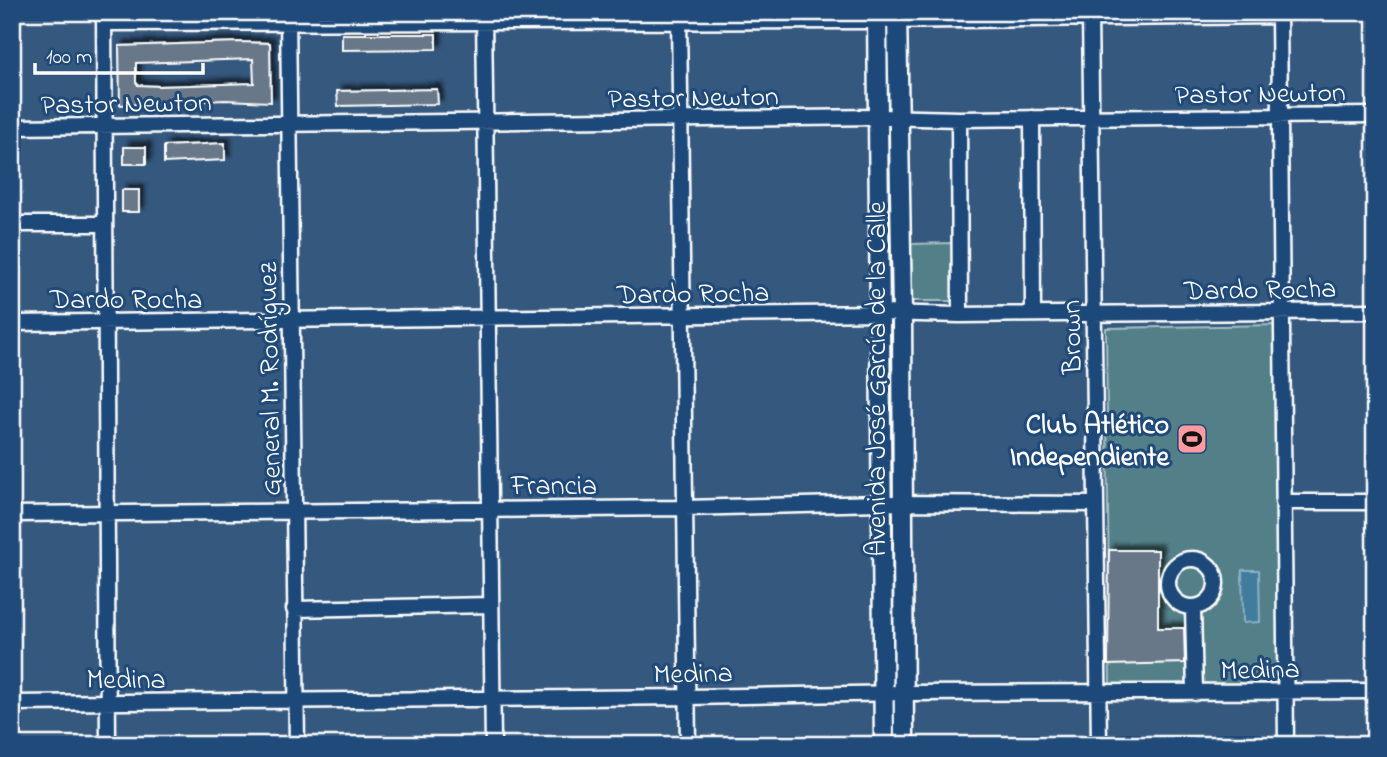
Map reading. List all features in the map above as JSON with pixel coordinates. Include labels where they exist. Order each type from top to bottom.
[{"type":"main road","name":"Avenida José García de la Calle","points":[[877,17],[884,745]]},
{"type":"main road","name":"Avenida José García de la Calle","points":[[897,17],[902,313],[904,745]]},
{"type":"street","points":[[108,745],[104,17],[1279,14],[1286,745]]},
{"type":"street","name":"Brown","points":[[1090,15],[1099,745]]},
{"type":"street","name":"General M. Rodríguez","points":[[288,17],[297,745]]},
{"type":"street","points":[[484,17],[493,745]]},
{"type":"street","points":[[679,17],[688,745]]},
{"type":"street","name":"Pastor Newton","points":[[12,127],[879,117],[959,119],[1375,115]]},
{"type":"street","points":[[1032,118],[1033,314]]},
{"type":"street","points":[[959,119],[960,315]]},
{"type":"street","points":[[12,224],[105,224]]},
{"type":"street","name":"Dardo Rocha","points":[[12,323],[880,313],[960,315],[1375,311]]},
{"type":"street","points":[[1283,502],[1375,502]]},
{"type":"street","name":"Francia","points":[[12,514],[685,508],[880,503],[1096,504]]},
{"type":"street","points":[[294,608],[491,605]]},
{"type":"street","points":[[1193,608],[1195,693]]},
{"type":"street","name":"Medina","points":[[12,703],[904,693],[1375,691]]},
{"type":"green space","points":[[884,127],[894,127],[895,298],[884,298]]},
{"type":"green space","points":[[954,243],[954,301],[910,301],[910,244]]},
{"type":"green space","points":[[885,320],[896,320],[896,491],[886,491]]},
{"type":"green space","name":"Club Atlético Independiente","points":[[1276,325],[1279,683],[1110,686],[1106,328]]},
{"type":"green space","points":[[885,512],[895,512],[898,683],[888,683]]},
{"type":"water","points":[[1242,570],[1259,570],[1260,622],[1243,623]]},
{"type":"building","points":[[342,34],[436,34],[436,49],[342,50]]},
{"type":"building","points":[[270,43],[271,102],[225,100],[120,105],[119,46]],"holes":[[[253,59],[254,83],[138,85],[136,63]]]},
{"type":"building","points":[[437,89],[438,104],[338,106],[337,91]]},
{"type":"building","points":[[225,143],[225,160],[164,163],[164,146]]},
{"type":"building","points":[[124,147],[146,147],[146,164],[124,164]]},
{"type":"building","points":[[122,190],[139,190],[139,212],[122,212]]},
{"type":"building","points":[[1109,550],[1158,550],[1158,628],[1184,628],[1185,663],[1108,665]]},
{"type":"place","name":"Club Atlético Independiente","points":[[1192,439]]}]
